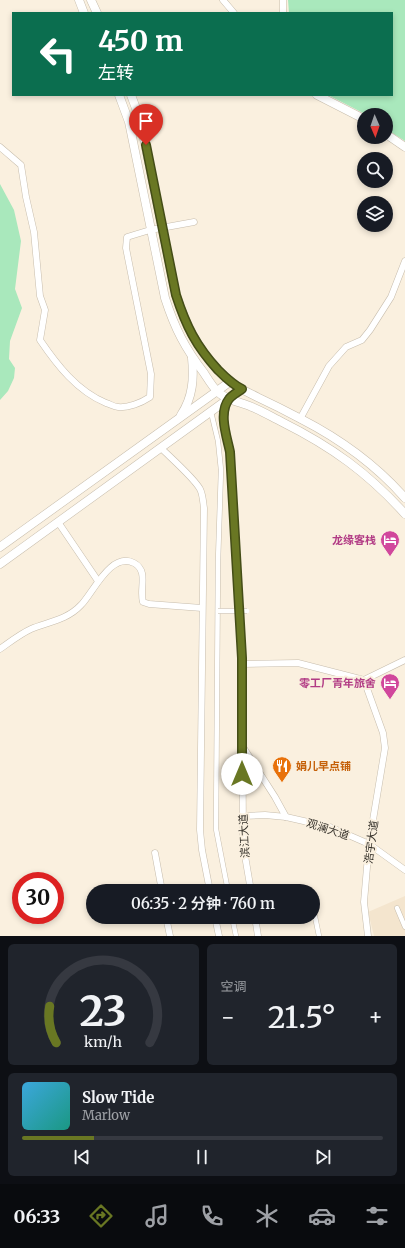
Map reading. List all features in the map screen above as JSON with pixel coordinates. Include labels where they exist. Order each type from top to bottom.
[{"type":"street","points":[[79,0],[84,12]]},
{"type":"street","points":[[91,0],[97,12]]},
{"type":"street","points":[[223,0],[233,12]]},
{"type":"street","points":[[283,0],[283,12]]},
{"type":"street","points":[[119,96],[130,128],[165,298],[173,322],[183,343],[192,357],[217,391],[229,398],[254,407],[285,423],[342,456],[385,492],[405,514]]},
{"type":"street","points":[[131,96],[141,125],[176,295],[184,318],[193,337],[205,355],[231,381],[242,389],[300,418],[348,447],[393,484],[405,498]]},
{"type":"street","points":[[319,96],[357,116]]},
{"type":"street","points":[[393,139],[405,147]]},
{"type":"street","points":[[0,147],[21,165],[34,232],[40,296],[45,310],[40,340],[51,357],[76,384],[95,398],[118,407],[139,404],[150,398],[151,374],[126,248],[127,237],[162,227],[194,222]]},
{"type":"street","points":[[300,418],[329,366],[346,347],[362,340],[370,330],[391,297],[405,261]]},
{"type":"street","points":[[177,420],[185,409],[192,390],[192,357]]},
{"type":"street","points":[[0,547],[231,381]]},
{"type":"street","points":[[0,564],[242,389]]},
{"type":"street","name":"滨江大道","points":[[229,398],[225,408],[224,420],[230,452],[242,664],[243,844],[250,884]]},
{"type":"street","points":[[211,412],[218,441],[221,470],[216,829],[227,884]]},
{"type":"street","points":[[161,448],[200,489],[203,498],[200,830],[209,884]]},
{"type":"street","points":[[58,522],[98,581]]},
{"type":"street","points":[[0,649],[22,633],[66,616],[79,607],[104,573],[111,566],[120,562],[128,561],[135,563],[140,568],[143,577],[141,595],[143,602],[149,604],[202,608]]},
{"type":"street","points":[[218,611],[247,611]]},
{"type":"street","points":[[242,664],[298,663],[364,680],[405,660]]},
{"type":"street","name":"浩宇大道","points":[[364,680],[383,732],[385,748],[369,844],[364,902],[368,936]]},
{"type":"street","points":[[242,746],[286,817]]},
{"type":"street","name":"观澜大道","points":[[243,816],[265,815],[286,817],[330,827],[369,844],[405,870]]},
{"type":"street","points":[[155,853],[161,884]]},
{"type":"street","points":[[397,908],[405,926]]},
{"type":"street","points":[[167,924],[170,936]]},
{"type":"street","points":[[216,924],[219,936]]},
{"type":"street","points":[[233,924],[236,936]]},
{"type":"street","points":[[256,924],[258,936]]},
{"type":"street","points":[[317,924],[319,936]]},
{"type":"shaded area","points":[[405,896],[405,936],[374,936],[368,912]]},
{"type":"green space","points":[[288,0],[405,0],[405,141],[393,133],[393,108],[357,108],[357,110],[330,96],[393,96],[393,12],[289,12]]},
{"type":"green space","points":[[0,184],[14,210],[21,241],[15,289],[22,308],[10,341],[9,359],[15,368],[14,378],[8,391],[0,400]]},
{"type":"place","name":"龙缘客栈","points":[[390,557]]},
{"type":"place","name":"零工厂青年旅舍","points":[[390,700]]},
{"type":"place","name":"娟儿早点铺","points":[[282,783]]},
{"type":"route","points":[[146,145],[176,295],[184,318],[193,337],[205,355],[222,373],[242,389],[229,398],[225,408],[224,420],[230,452],[242,658],[242,774]]}]
